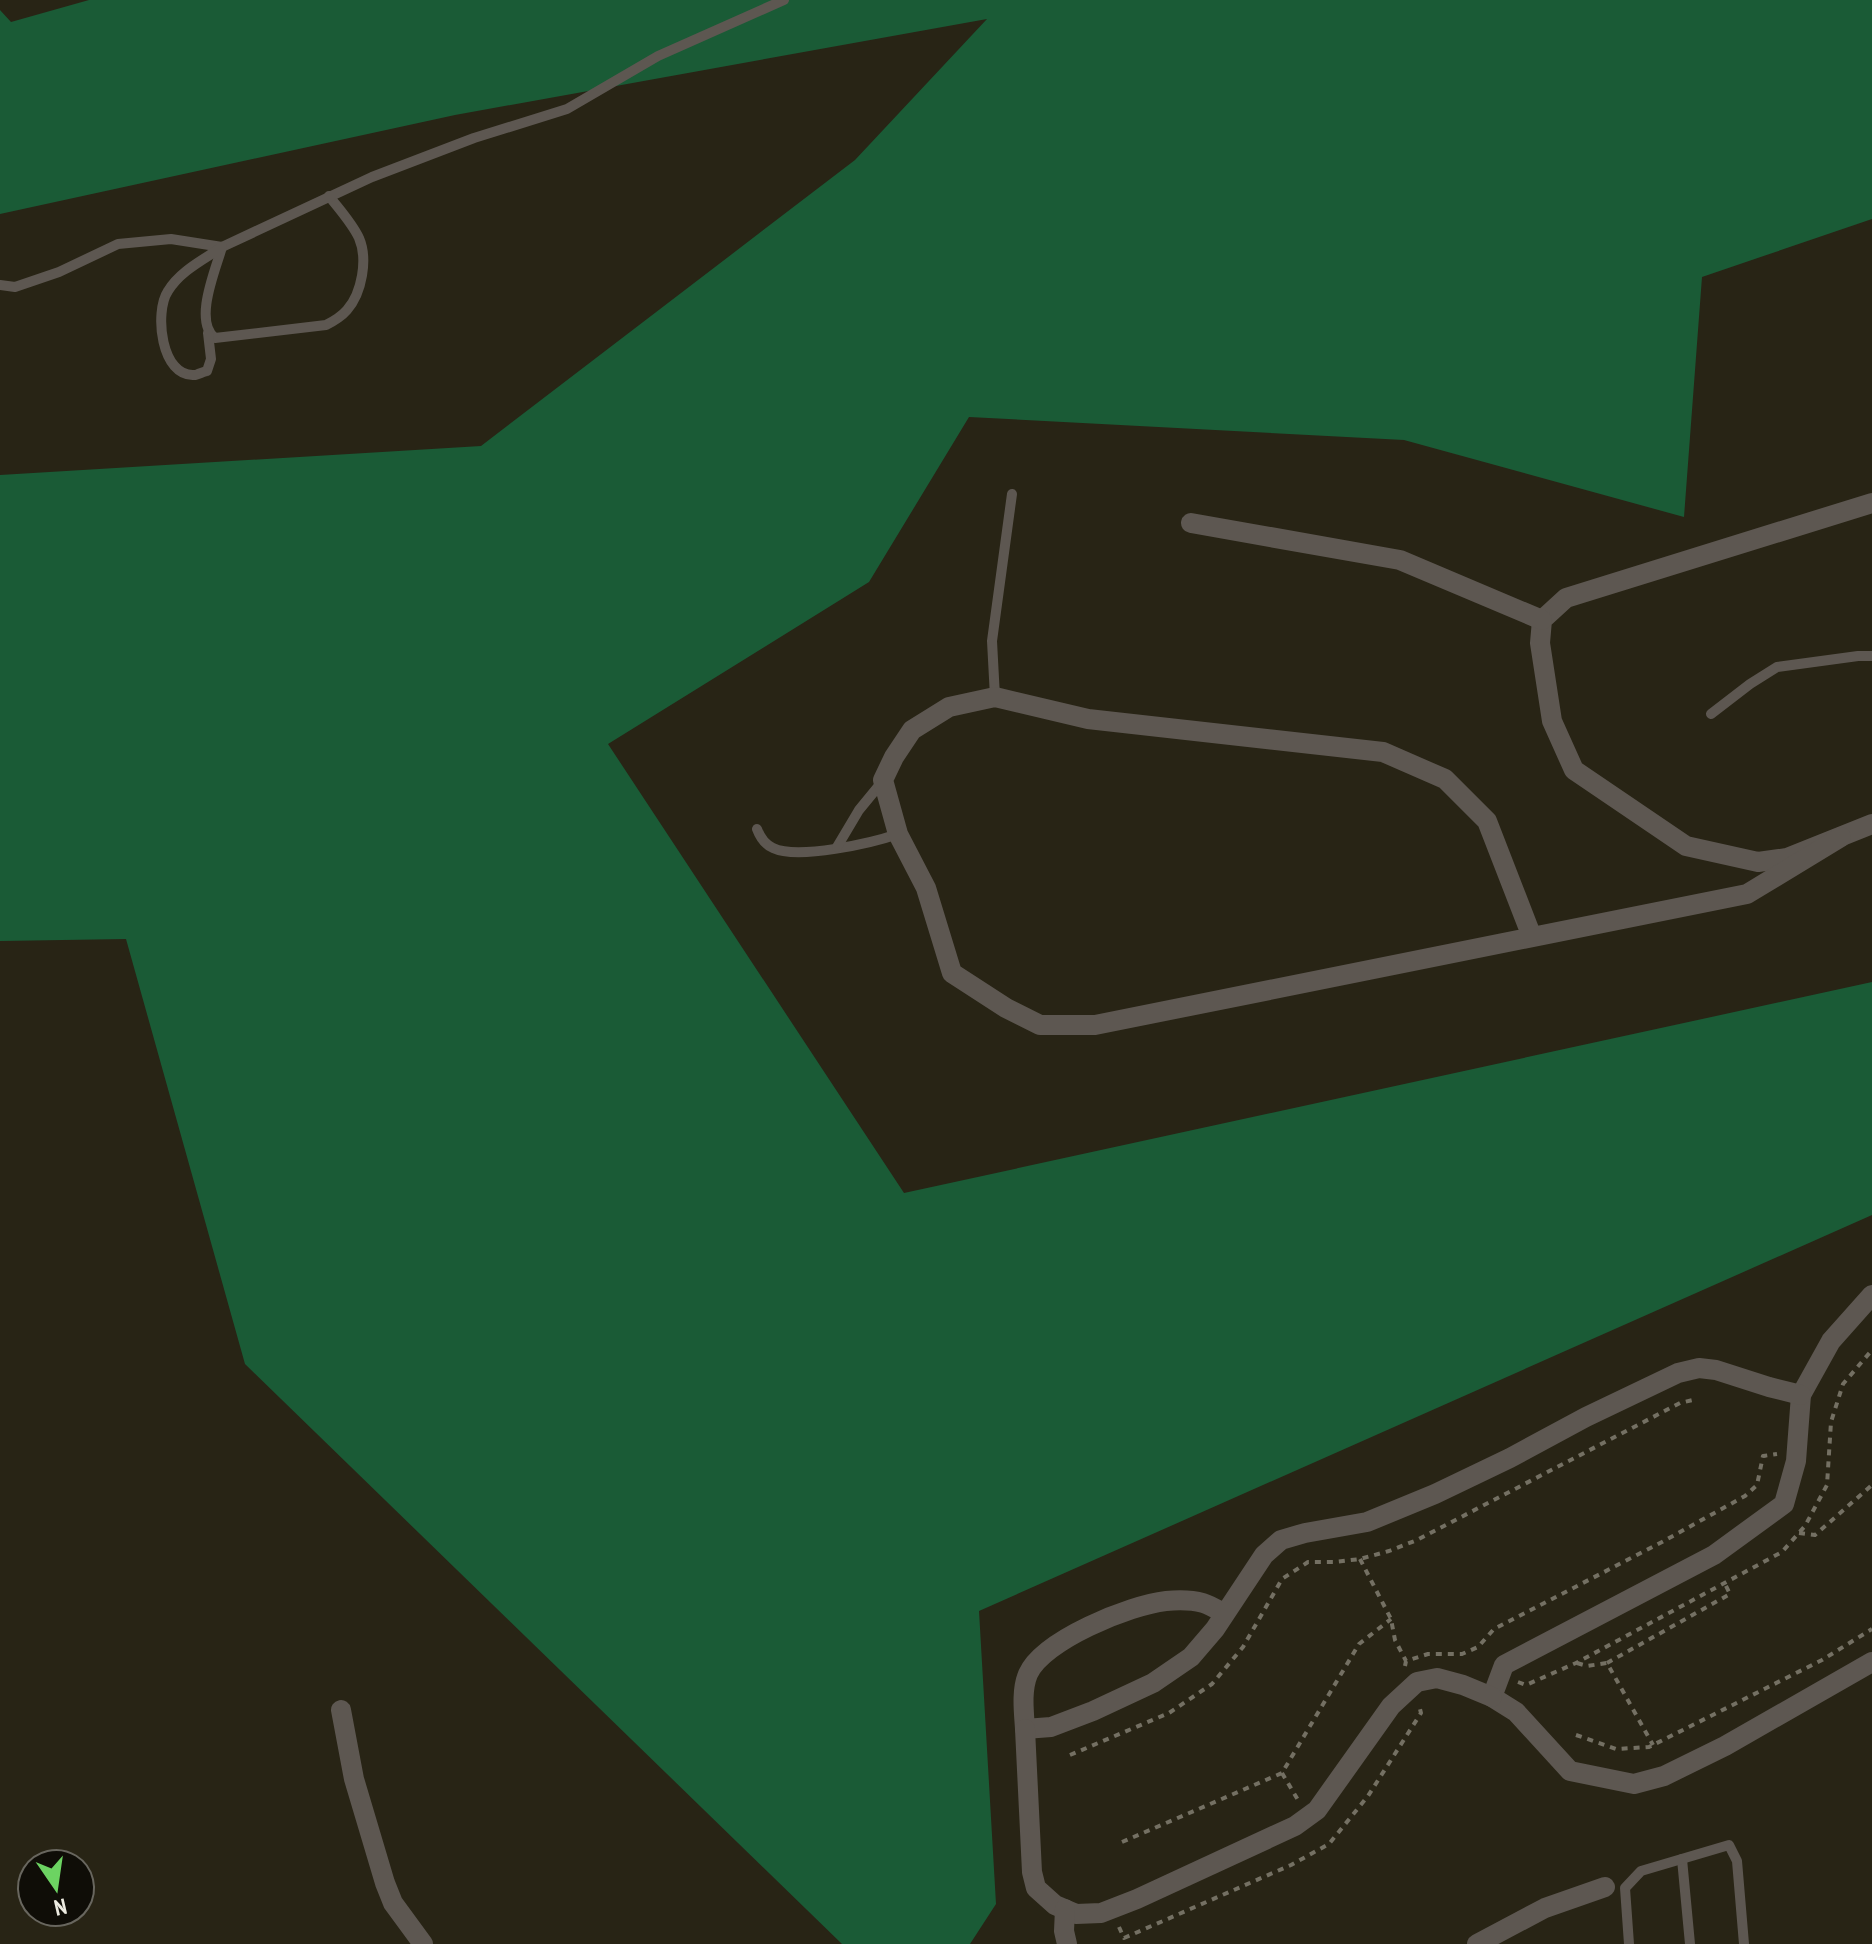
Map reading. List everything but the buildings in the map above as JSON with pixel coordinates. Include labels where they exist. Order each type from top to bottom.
[{"type":"street","points":[[1872,503],[1566,598],[1542,620],[1540,643],[1552,721],[1574,770],[1686,846],[1758,862],[1787,858],[1872,824]]},
{"type":"street","points":[[1191,523],[1400,560],[1542,620]]},
{"type":"street","points":[[1532,937],[1487,821],[1445,779],[1383,752],[1088,719],[995,697],[949,707],[912,730],[883,780],[898,834],[926,888],[952,973],[1006,1008],[1040,1025],[1095,1025],[1747,894],[1841,837]]},
{"type":"street","points":[[1492,1697],[1504,1665],[1714,1555],[1784,1504],[1796,1461],[1801,1395],[1831,1341],[1872,1295]]},
{"type":"street","points":[[1025,1729],[1051,1727],[1093,1711],[1153,1683],[1191,1657],[1225,1614],[1264,1555],[1281,1540],[1367,1522],[1435,1494],[1678,1373],[1699,1368],[1716,1370],[1801,1395]]},
{"type":"street","points":[[1225,1614],[1203,1603],[1169,1601],[1138,1606],[1083,1628],[1040,1657],[1028,1674],[1023,1697],[1032,1872],[1036,1888],[1055,1905],[1076,1914],[1101,1913],[1295,1826],[1317,1810],[1391,1706],[1417,1682],[1437,1678],[1492,1697],[1516,1712],[1570,1771],[1634,1784],[1664,1776],[1725,1746],[1872,1662]]},
{"type":"street","points":[[341,1710],[354,1779],[385,1883],[393,1903],[423,1944]]},
{"type":"street","points":[[1477,1944],[1545,1908],[1615,1887]]},
{"type":"street","points":[[1065,1909],[1067,1944]]},
{"type":"lane","points":[[222,247],[206,302],[211,359],[207,371],[195,376],[182,373],[170,360],[163,344],[161,315],[166,293],[179,276],[222,247],[372,177],[474,138],[567,109],[658,56],[784,0]]},
{"type":"lane","points":[[208,333],[215,338],[326,325],[349,308],[357,294],[364,252],[358,236],[329,196]]},
{"type":"lane","points":[[0,285],[15,287],[59,272],[118,244],[171,239],[222,247]]},
{"type":"lane","points":[[995,697],[992,641],[1012,494]]},
{"type":"lane","points":[[1711,714],[1777,667],[1872,656]]},
{"type":"lane","points":[[837,847],[859,810],[883,780]]},
{"type":"lane","points":[[757,829],[761,839],[774,849],[792,851],[877,841],[898,834]]},
{"type":"lane","points":[[1629,1944],[1615,1887],[1641,1871],[1729,1845],[1737,1861],[1744,1944]]},
{"type":"lane","points":[[1682,1859],[1690,1944]]},
{"type":"path","points":[[1070,1755],[1169,1713],[1212,1684],[1243,1647],[1282,1579],[1308,1562],[1360,1559],[1417,1540],[1680,1403],[1693,1400]]},
{"type":"path","points":[[1406,1661],[1428,1654],[1462,1654],[1478,1647],[1494,1629],[1745,1496],[1757,1485],[1763,1456],[1779,1454]]},
{"type":"path","points":[[1799,1533],[1815,1535],[1872,1485]]},
{"type":"path","points":[[1360,1559],[1391,1619],[1395,1640],[1406,1661],[1404,1673]]},
{"type":"path","points":[[1576,1663],[1587,1666],[1607,1663],[1730,1594],[1724,1582]]},
{"type":"path","points":[[1122,1842],[1282,1773],[1359,1644],[1391,1619]]},
{"type":"path","points":[[1576,1735],[1616,1749],[1653,1745],[1822,1660],[1872,1629]]},
{"type":"path","points":[[1607,1663],[1653,1745]]},
{"type":"path","points":[[1282,1773],[1303,1809]]},
{"type":"path","points":[[1323,1836],[1329,1844]]},
{"type":"green space","points":[[89,0],[1872,0],[1872,219],[1702,277],[1684,517],[1404,440],[969,417],[869,582],[608,744],[904,1193],[1872,982],[1872,1215],[979,1611],[996,1904],[970,1944],[842,1944],[245,1364],[126,939],[0,941],[0,475],[481,446],[855,160],[987,19],[455,115],[0,214],[0,10],[11,22]]}]
